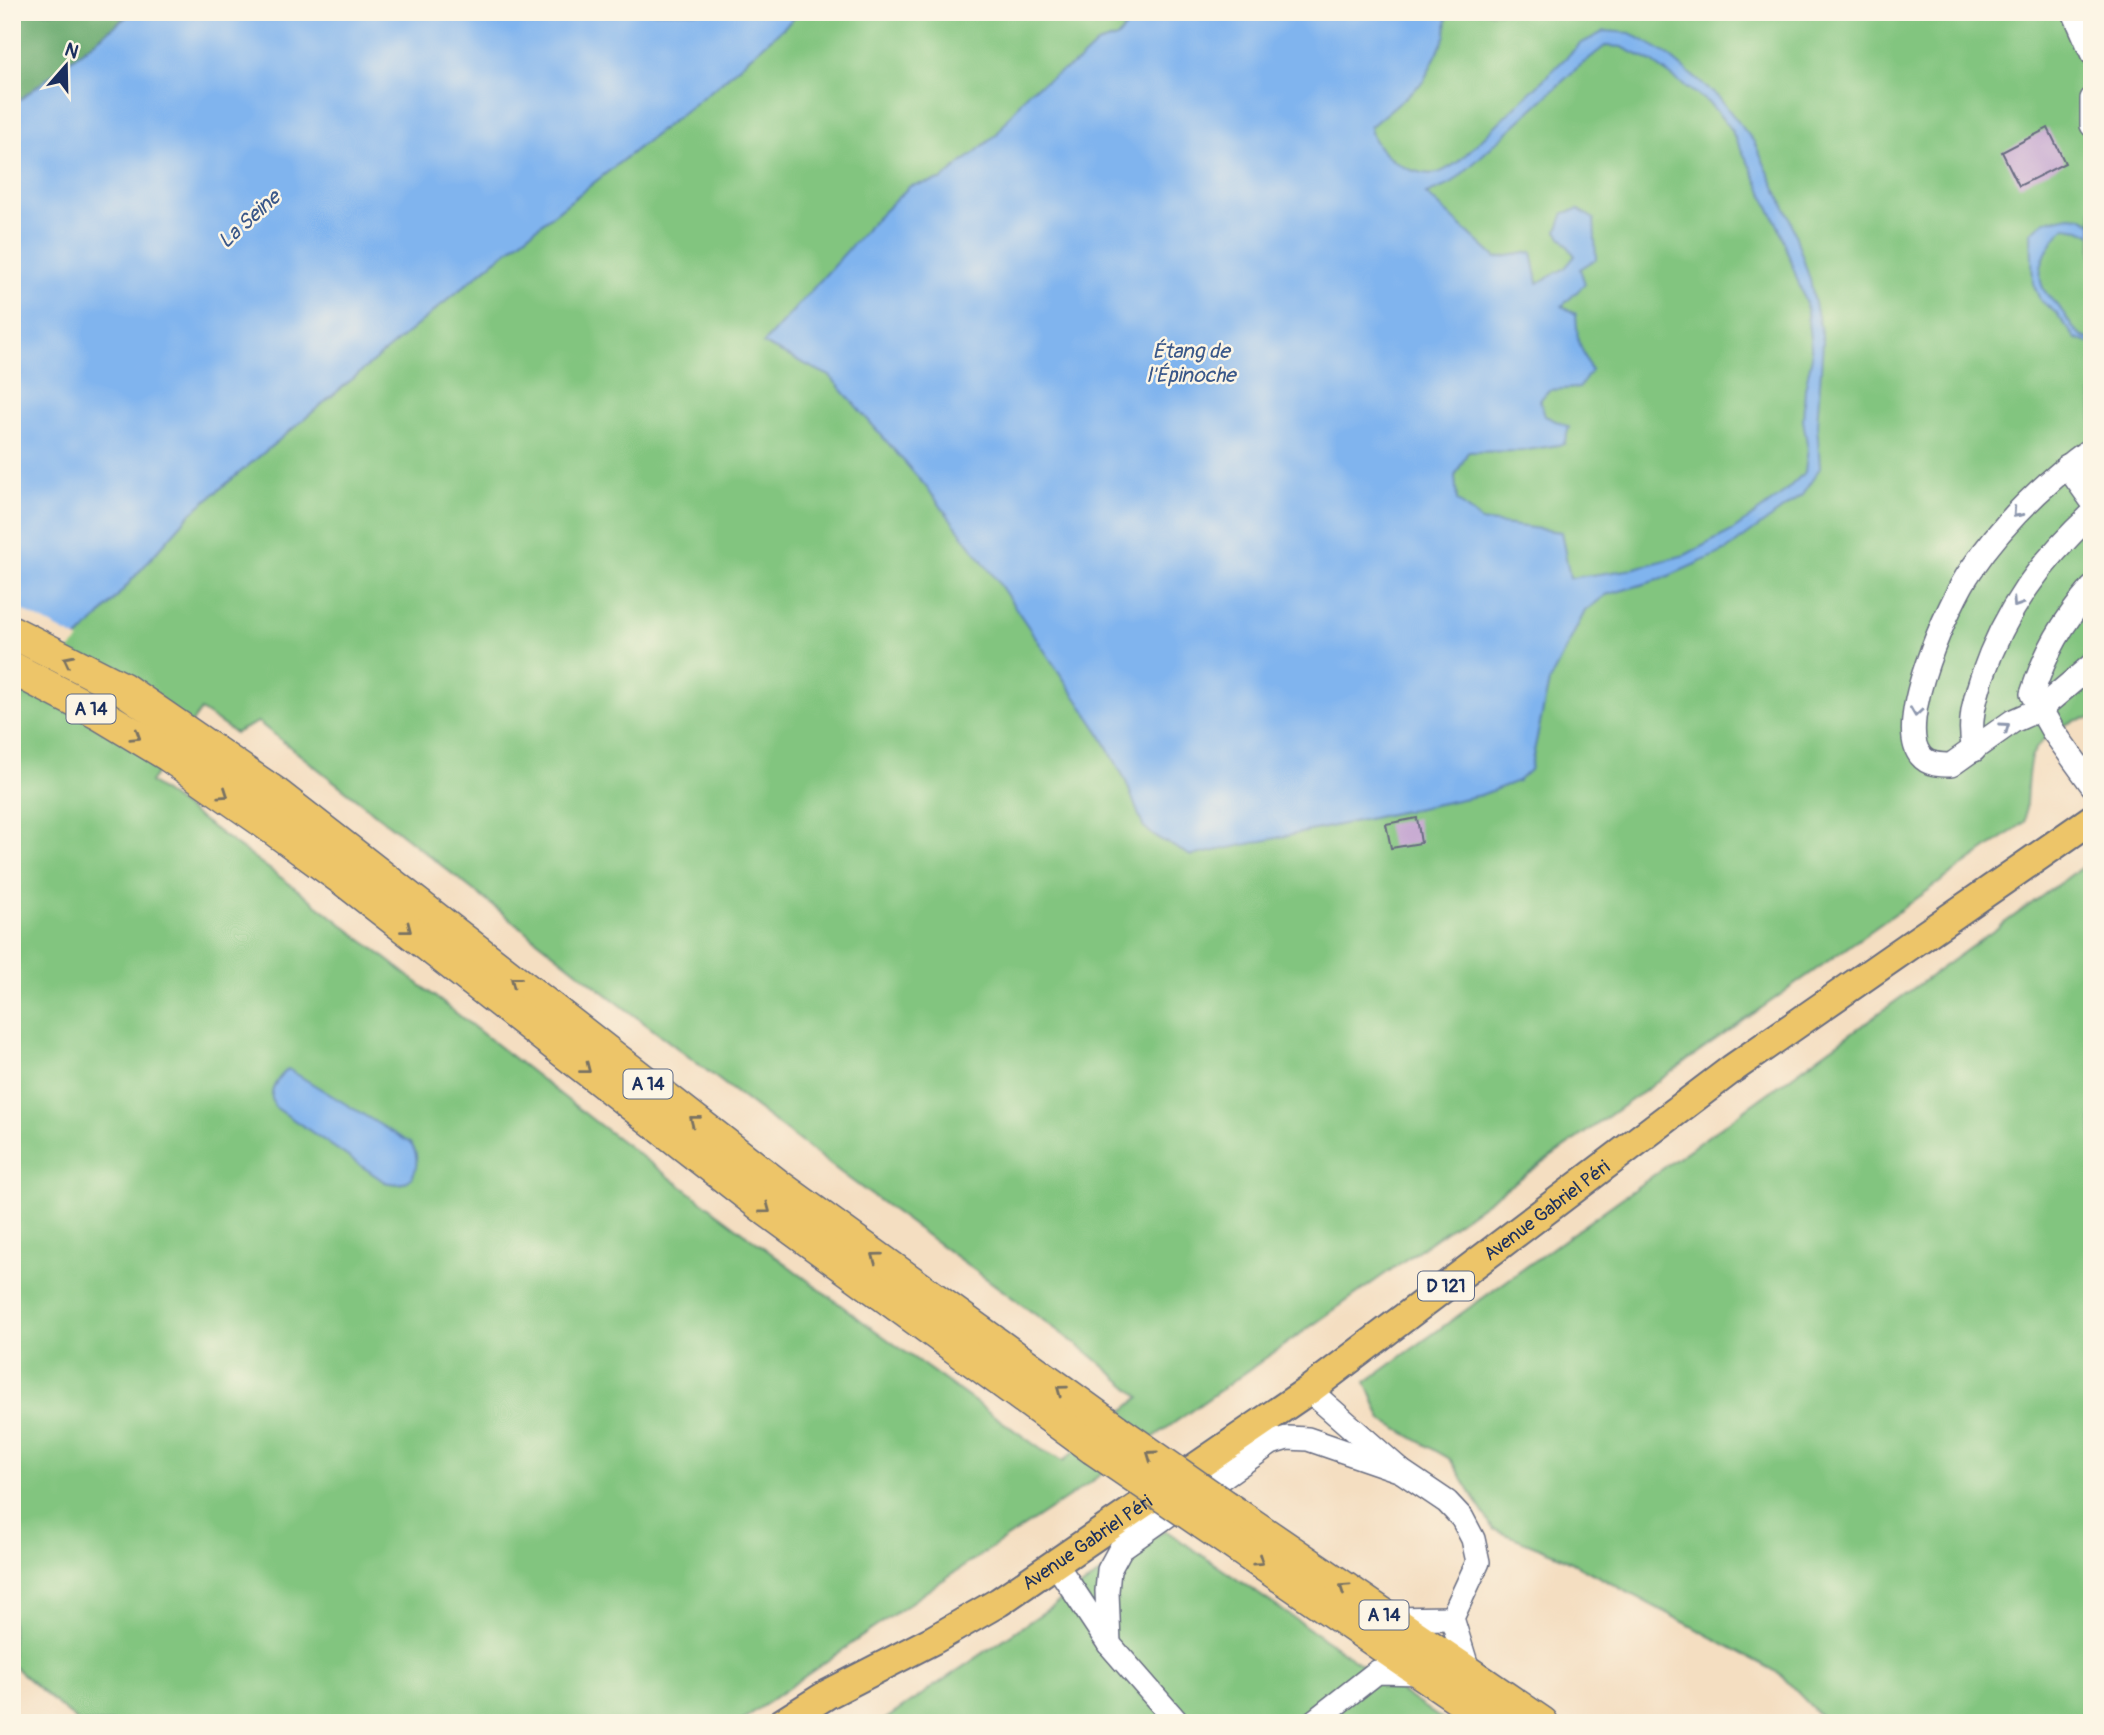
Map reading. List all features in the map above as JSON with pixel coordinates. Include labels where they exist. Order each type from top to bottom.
[{"type":"highway","name":"A 14","points":[[12,632],[122,688],[276,794],[1105,1439]]},
{"type":"highway","name":"A 14","points":[[12,668],[100,714],[168,755],[344,880],[766,1210],[1375,1625],[1469,1673],[1542,1723]]},
{"type":"highway","name":"A 14","points":[[1375,1625],[1422,1673],[1495,1723]]},
{"type":"main road","name":"Avenue Gabriel Péri","points":[[782,1723],[828,1694],[933,1640],[999,1602],[1309,1390],[1732,1069],[2092,819]]},
{"type":"lane","points":[[2074,12],[2092,53]]},
{"type":"lane","points":[[2092,99],[2092,125]]},
{"type":"lane","points":[[2092,448],[2067,466],[2027,502],[1970,570],[1952,602],[1935,639],[1921,681],[1915,718],[1916,747],[1921,757],[1940,765],[1951,765],[2013,721],[2040,709],[2092,665]]},
{"type":"lane","points":[[2067,466],[2092,501]]},
{"type":"lane","points":[[1974,750],[1970,733],[1973,705],[2001,628],[2041,568],[2068,536],[2092,514]]},
{"type":"lane","points":[[2090,778],[2032,694],[2043,659],[2058,632],[2092,588]]},
{"type":"lane","points":[[2063,691],[2092,686]]},
{"type":"lane","points":[[1309,1390],[1401,1471],[1447,1502],[1462,1517],[1473,1539],[1478,1562],[1452,1618],[1469,1673]]},
{"type":"lane","points":[[1109,1644],[1109,1570],[1121,1548],[1271,1443],[1287,1438],[1308,1438],[1401,1471]]},
{"type":"lane","points":[[1056,1564],[1109,1644],[1178,1723]]},
{"type":"lane","points":[[1377,1672],[1375,1625],[1452,1618]]},
{"type":"lane","points":[[1312,1723],[1377,1672],[1422,1673]]},
{"type":"green space","points":[[12,12],[132,12],[12,106]]},
{"type":"green space","points":[[801,12],[2092,12],[2092,718],[2074,721],[2057,729],[2032,755],[2025,822],[1069,1497],[940,1582],[738,1723],[79,1723],[12,1665],[12,700],[98,618],[191,513],[493,262],[718,85]],"holes":[[[201,710],[235,733],[258,722],[597,987],[848,1178],[1087,1352],[1140,1397],[1063,1461],[1042,1450],[862,1321],[597,1123],[302,893],[150,782]]]},
{"type":"green space","points":[[2092,860],[2092,1723],[1827,1723],[1779,1673],[1560,1556],[1493,1529],[1450,1459],[1382,1420],[1366,1382]]},
{"type":"green space","points":[[1165,1530],[1447,1723],[880,1723]]},
{"type":"water","name":"La Seine","points":[[133,12],[801,12],[718,85],[493,262],[191,513],[98,618],[12,700],[12,106]]},
{"type":"water","name":"Étang de l'Épinoche","points":[[1143,12],[1447,12],[1446,35],[1423,82],[1370,127],[1378,146],[1386,154],[1395,162],[1416,172],[1437,173],[1457,163],[1580,44],[1605,31],[1630,33],[1665,53],[1719,98],[1754,142],[1789,216],[1810,280],[1823,341],[1817,424],[1820,468],[1802,495],[1727,550],[1662,579],[1606,595],[1585,611],[1549,682],[1530,770],[1518,781],[1481,795],[1191,856],[1154,836],[1143,826],[1125,779],[1096,727],[996,579],[927,488],[830,376],[763,344],[873,222],[910,186],[941,180],[996,135],[1028,92],[1079,61],[1097,44],[1117,38],[1137,15]],"holes":[[[1605,46],[1622,47],[1652,62],[1710,104],[1729,126],[1779,228],[1806,304],[1812,356],[1805,389],[1803,420],[1808,449],[1805,472],[1779,497],[1732,531],[1685,555],[1627,570],[1570,578],[1561,532],[1481,521],[1457,500],[1455,476],[1468,452],[1521,451],[1564,444],[1569,427],[1545,416],[1540,400],[1549,390],[1579,388],[1591,371],[1578,340],[1576,314],[1562,306],[1585,284],[1580,269],[1596,259],[1594,219],[1578,209],[1564,213],[1557,231],[1575,256],[1565,268],[1538,283],[1532,252],[1496,258],[1426,194],[1451,184],[1576,69]]]},
{"type":"water","points":[[2070,216],[2081,217],[2092,223],[2092,235],[2080,229],[2065,227],[2045,256],[2041,282],[2046,293],[2074,329],[2081,336],[2092,340],[2092,344],[2076,339],[2056,313],[2040,300],[2033,283],[2031,232],[2045,221]]},
{"type":"water","points":[[288,1069],[410,1143],[416,1159],[412,1176],[401,1184],[385,1182],[275,1107],[272,1091]]},
{"type":"pier","points":[[12,605],[80,640],[20,697],[12,693]]},
{"type":"building","points":[[2048,128],[2065,163],[2019,186],[2002,152]]},
{"type":"building","points":[[1417,818],[1421,843],[1391,848],[1386,824]]}]
